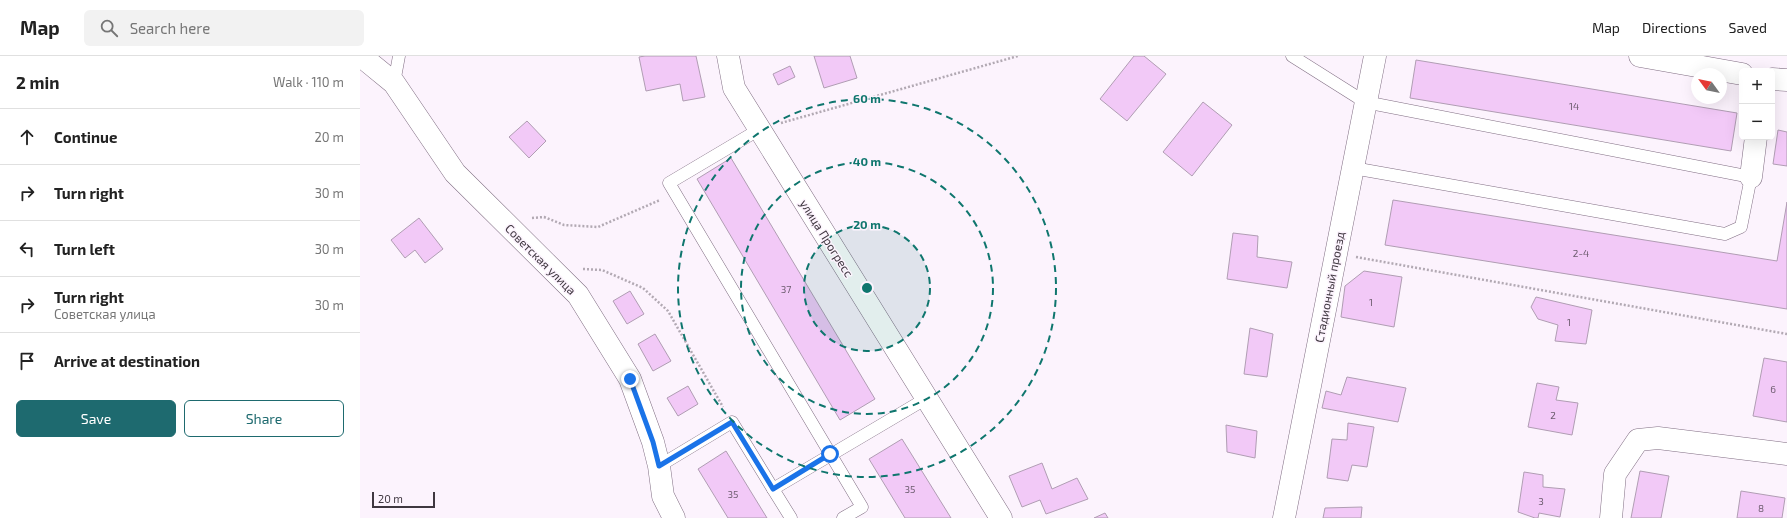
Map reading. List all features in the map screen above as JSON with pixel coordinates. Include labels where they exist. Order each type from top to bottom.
[{"type":"street","name":"Советская улица","points":[[361,56],[394,83],[455,173],[578,295],[630,379],[653,442],[659,466],[663,496],[674,518]]},
{"type":"street","name":"улица Прогресс","points":[[728,56],[734,88],[1001,518]]},
{"type":"street","name":"Стадионный проезд","points":[[1284,518],[1335,254],[1354,168],[1374,56]]},
{"type":"street","points":[[1640,56],[1739,73]]},
{"type":"street","points":[[1775,79],[1787,80]]},
{"type":"street","points":[[1751,177],[1756,140]]},
{"type":"street","points":[[1611,518],[1615,474],[1638,440],[1658,438],[1787,454]]},
{"type":"lane","points":[[394,83],[399,56]]},
{"type":"lane","points":[[1292,56],[1365,102],[1751,177],[1741,227],[1725,234],[1354,168]]},
{"type":"lane","points":[[760,129],[669,183],[862,507],[844,518]]},
{"type":"lane","points":[[773,489],[927,398]]},
{"type":"lane","points":[[659,466],[732,422],[791,518]]},
{"type":"path","points":[[760,129],[1018,56]]},
{"type":"path","points":[[505,222],[544,217],[564,225],[598,227],[675,193]]},
{"type":"path","points":[[1335,254],[1787,334]]},
{"type":"path","points":[[552,268],[602,270],[643,288],[668,311],[732,422]]},
{"type":"building","points":[[696,56],[705,97],[683,101],[680,84],[646,91],[639,57]]},
{"type":"building","points":[[814,56],[850,56],[857,78],[824,88]]},
{"type":"building","points":[[1134,56],[1144,56],[1166,74],[1127,121],[1100,99]]},
{"type":"building","points":[[1416,60],[1737,113],[1731,151],[1410,98]]},
{"type":"building","points":[[790,66],[795,77],[778,85],[773,74]]},
{"type":"building","points":[[1203,102],[1232,125],[1192,176],[1163,152]]},
{"type":"building","points":[[527,121],[546,141],[529,158],[509,137]]},
{"type":"building","points":[[1778,130],[1787,132],[1787,166],[1773,164]]},
{"type":"building","points":[[731,158],[875,399],[840,420],[697,179]]},
{"type":"building","points":[[1393,200],[1777,261],[1787,202],[1787,309],[1385,245]]},
{"type":"building","points":[[419,218],[443,249],[425,263],[415,250],[405,258],[391,240]]},
{"type":"building","points":[[1233,233],[1258,236],[1257,257],[1292,262],[1287,288],[1227,279]]},
{"type":"building","points":[[1364,271],[1402,277],[1394,327],[1341,317],[1345,286]]},
{"type":"building","points":[[630,291],[644,314],[627,324],[613,301]]},
{"type":"building","points":[[1536,297],[1592,310],[1586,344],[1555,341],[1558,325],[1538,319],[1531,307]]},
{"type":"building","points":[[1250,328],[1273,334],[1267,377],[1244,374]]},
{"type":"building","points":[[655,334],[671,361],[653,371],[638,344]]},
{"type":"building","points":[[1764,358],[1787,362],[1787,422],[1753,416]]},
{"type":"building","points":[[1347,377],[1406,388],[1398,422],[1322,408],[1326,391],[1341,395]]},
{"type":"building","points":[[1537,383],[1559,387],[1556,400],[1578,403],[1572,435],[1528,427]]},
{"type":"building","points":[[688,386],[698,404],[678,416],[667,398]]},
{"type":"building","points":[[1348,423],[1374,427],[1367,467],[1352,465],[1348,481],[1327,478],[1332,439],[1347,440]]},
{"type":"building","points":[[1226,425],[1257,431],[1255,458],[1227,452]]},
{"type":"building","points":[[902,439],[951,518],[905,518],[869,459]]},
{"type":"building","points":[[726,451],[767,518],[728,518],[698,469]]},
{"type":"building","points":[[1042,463],[1052,489],[1077,478],[1088,499],[1046,514],[1040,500],[1022,507],[1009,476]]},
{"type":"building","points":[[1640,471],[1669,476],[1661,518],[1631,518]]},
{"type":"building","points":[[1524,472],[1543,475],[1543,487],[1565,489],[1560,517],[1539,513],[1538,518],[1535,518],[1518,512]]},
{"type":"building","points":[[1741,491],[1785,498],[1782,518],[1737,518]]},
{"type":"building","points":[[1362,507],[1361,518],[1323,518],[1325,508]]},
{"type":"building","points":[[1105,513],[1108,518],[1094,518]]},
{"type":"route","points":[[630,379],[653,442],[659,466],[732,422],[773,489],[830,454]]}]
